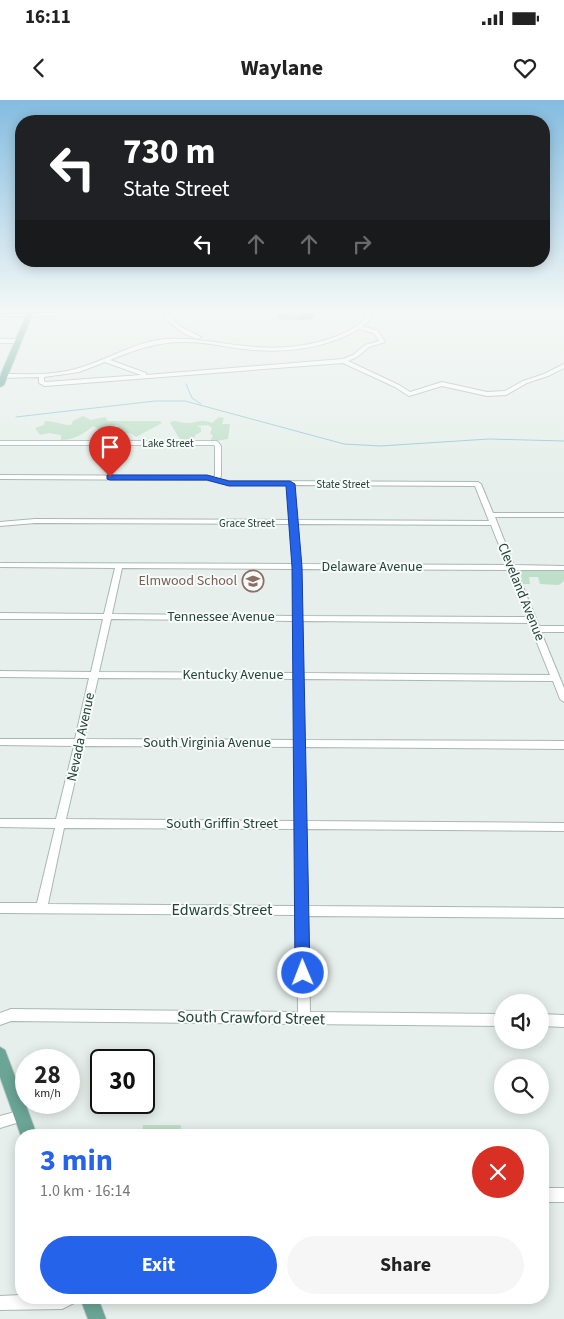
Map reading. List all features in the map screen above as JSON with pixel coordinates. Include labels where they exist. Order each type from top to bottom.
[{"type":"main road","points":[[0,385],[2,376]]},
{"type":"main road","points":[[0,1055],[27,1129]]},
{"type":"main road","points":[[91,1304],[97,1319]]},
{"type":"street","points":[[2,376],[42,375],[79,370]]},
{"type":"street","points":[[131,370],[159,376]]},
{"type":"street","points":[[42,375],[41,382],[45,384],[234,370]]},
{"type":"street","points":[[363,370],[397,386],[409,394],[442,384],[487,394],[506,393],[525,382],[556,370]]},
{"type":"street","name":"Lake Street","points":[[0,443],[216,443]]},
{"type":"street","points":[[214,479],[218,476],[218,446],[216,443]]},
{"type":"street","name":"State Street","points":[[0,477],[214,479],[229,483],[290,484],[478,484]]},
{"type":"street","points":[[290,484],[297,567],[298,743],[304,1018]]},
{"type":"street","name":"Cleveland Avenue","points":[[478,484],[564,699]]},
{"type":"street","points":[[491,515],[564,515]]},
{"type":"street","name":"Grace Street","points":[[0,524],[35,521],[494,523]]},
{"type":"street","name":"Delaware Avenue","points":[[0,565],[564,568]]},
{"type":"street","name":"Nevada Avenue","points":[[41,909],[119,566]]},
{"type":"street","name":"Tennessee Avenue","points":[[0,616],[533,620]]},
{"type":"street","points":[[536,629],[564,629]]},
{"type":"street","name":"Kentucky Avenue","points":[[0,674],[556,678]]},
{"type":"street","name":"South Virginia Avenue","points":[[0,742],[564,745]]},
{"type":"street","name":"South Griffin Street","points":[[0,823],[564,827]]},
{"type":"street","name":"Edwards Street","points":[[0,908],[564,913]]},
{"type":"street","name":"South Crawford Street","points":[[0,1019],[11,1015],[494,1020]]},
{"type":"street","points":[[549,1020],[564,1020]]},
{"type":"street","points":[[0,1122],[22,1116]]},
{"type":"street","points":[[549,1195],[564,1195]]},
{"type":"street","points":[[0,1303],[15,1303]]},
{"type":"green space","points":[[83,416],[91,420],[105,417],[108,421],[160,421],[162,423],[136,437],[130,433],[117,433],[118,425],[110,426],[108,434],[93,426],[78,436],[61,440],[61,435],[49,433],[40,435],[35,428],[44,425],[45,421],[71,425],[73,421]]},
{"type":"green space","points":[[219,417],[224,418],[222,424],[230,424],[228,439],[211,440],[213,435],[210,434],[212,428],[208,425],[197,426],[201,428],[201,432],[195,435],[194,441],[181,441],[170,423],[173,421],[189,423],[204,421],[212,423]]},
{"type":"green space","points":[[520,571],[564,571],[564,581],[559,585],[540,584],[538,577],[529,577],[530,584],[523,584]]},
{"type":"green space","points":[[143,1125],[181,1125],[181,1129],[143,1129]]},
{"type":"waterway","points":[[186,384],[192,398],[201,404]]},
{"type":"waterway","points":[[16,417],[155,401],[185,401],[344,444],[380,446],[489,439],[564,441]]},
{"type":"place","name":"Elmwood School","points":[[253,581]]},
{"type":"route","points":[[110,477],[207,478],[229,483],[290,484],[297,567],[298,739],[303,973]]}]
